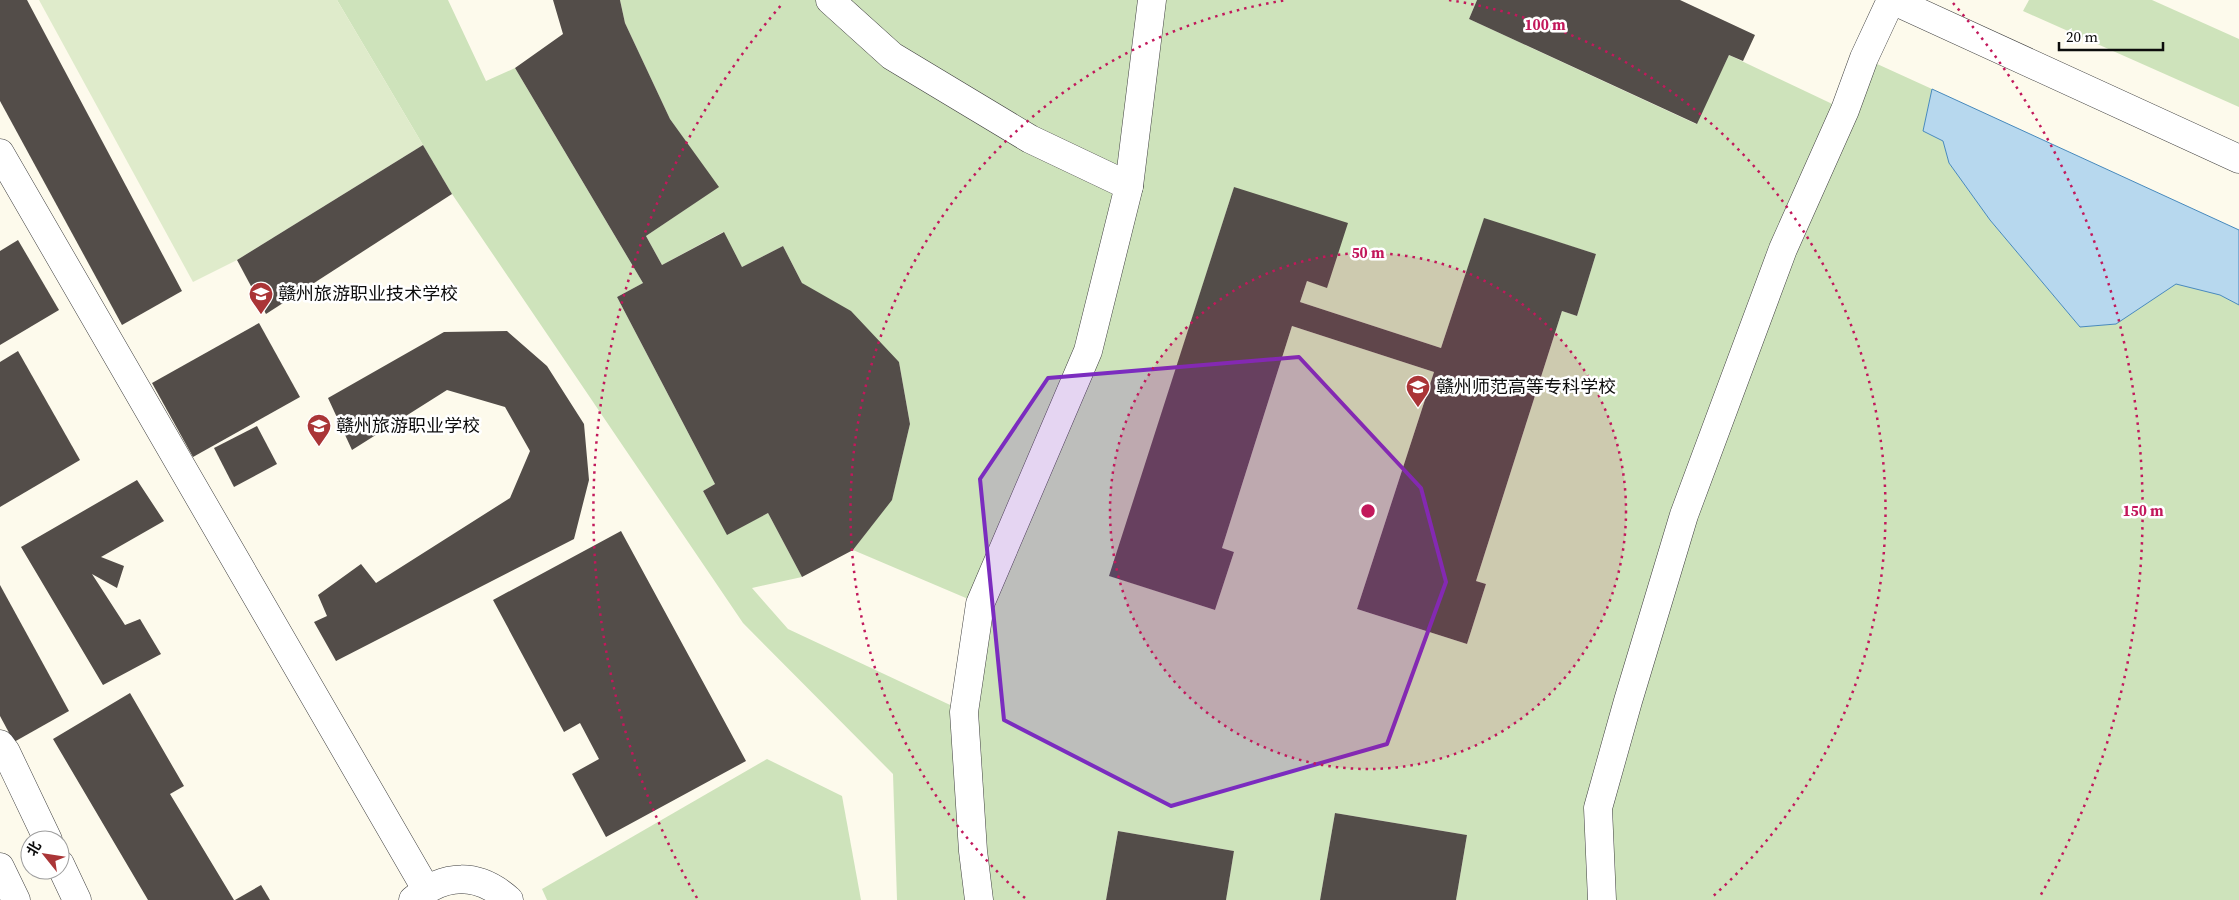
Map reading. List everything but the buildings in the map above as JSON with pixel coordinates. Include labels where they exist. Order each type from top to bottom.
[{"type":"street","points":[[830,0],[892,56],[1030,139],[1129,186]]},
{"type":"street","points":[[979,900],[973,850],[964,712],[980,604],[1088,351],[1129,186],[1152,0]]},
{"type":"street","points":[[1602,900],[1598,808],[1684,515],[1783,250],[1845,110],[1864,58],[1891,0],[2239,159]]},
{"type":"street","points":[[0,154],[420,895],[442,881],[460,878],[486,884],[509,900]]},
{"type":"street","points":[[0,744],[6,752],[43,830]]},
{"type":"street","points":[[1,873],[16,900]]},
{"type":"street","points":[[68,880],[77,900]]},
{"type":"highlighted area","points":[[1299,357],[1421,488],[1446,582],[1387,744],[1171,806],[1004,720],[980,479],[1048,378]]},
{"type":"green space","points":[[39,0],[337,0],[423,145],[237,260],[193,282]]},
{"type":"green space","name":"赣州师范高等专科学校","points":[[337,0],[448,0],[486,81],[515,68],[643,283],[617,297],[715,484],[703,491],[727,534],[768,513],[802,577],[752,588],[788,629],[963,711],[980,604],[853,550],[892,499],[910,424],[899,362],[802,283],[783,246],[742,267],[723,232],[662,265],[646,236],[718,187],[670,119],[625,23],[620,0],[1477,0],[1469,19],[1696,124],[1729,55],[1845,110],[1864,58],[1932,89],[1923,131],[1943,141],[1949,163],[1990,220],[2080,327],[2116,324],[2176,284],[2220,295],[2239,305],[2239,900],[1456,900],[1467,835],[1335,813],[1320,900],[1226,900],[1234,851],[1118,831],[1106,900],[897,900],[893,774],[743,623],[452,194]],"holes":[[[1234,187],[1326,287],[1307,281],[1300,302],[1441,348],[1484,219],[1596,254],[1577,316],[1562,311],[1476,581],[1486,584],[1467,644],[1357,609],[1434,372],[1292,326],[1222,548],[1234,552],[1215,610],[1110,576]]]},
{"type":"green space","points":[[2029,0],[2152,0],[2239,39],[2239,107],[2023,11]]},
{"type":"green space","points":[[767,759],[842,796],[861,900],[547,900],[542,889]]},
{"type":"water","points":[[1932,89],[2239,230],[2239,305],[2220,295],[2176,284],[2116,324],[2080,327],[1990,220],[1949,163],[1943,141],[1923,131]]},
{"type":"place","name":"赣州旅游职业技术学校","points":[[261,315]]},
{"type":"place","name":"赣州师范高等专科学校","points":[[1418,408]]},
{"type":"place","name":"赣州旅游职业学校","points":[[319,447]]}]
